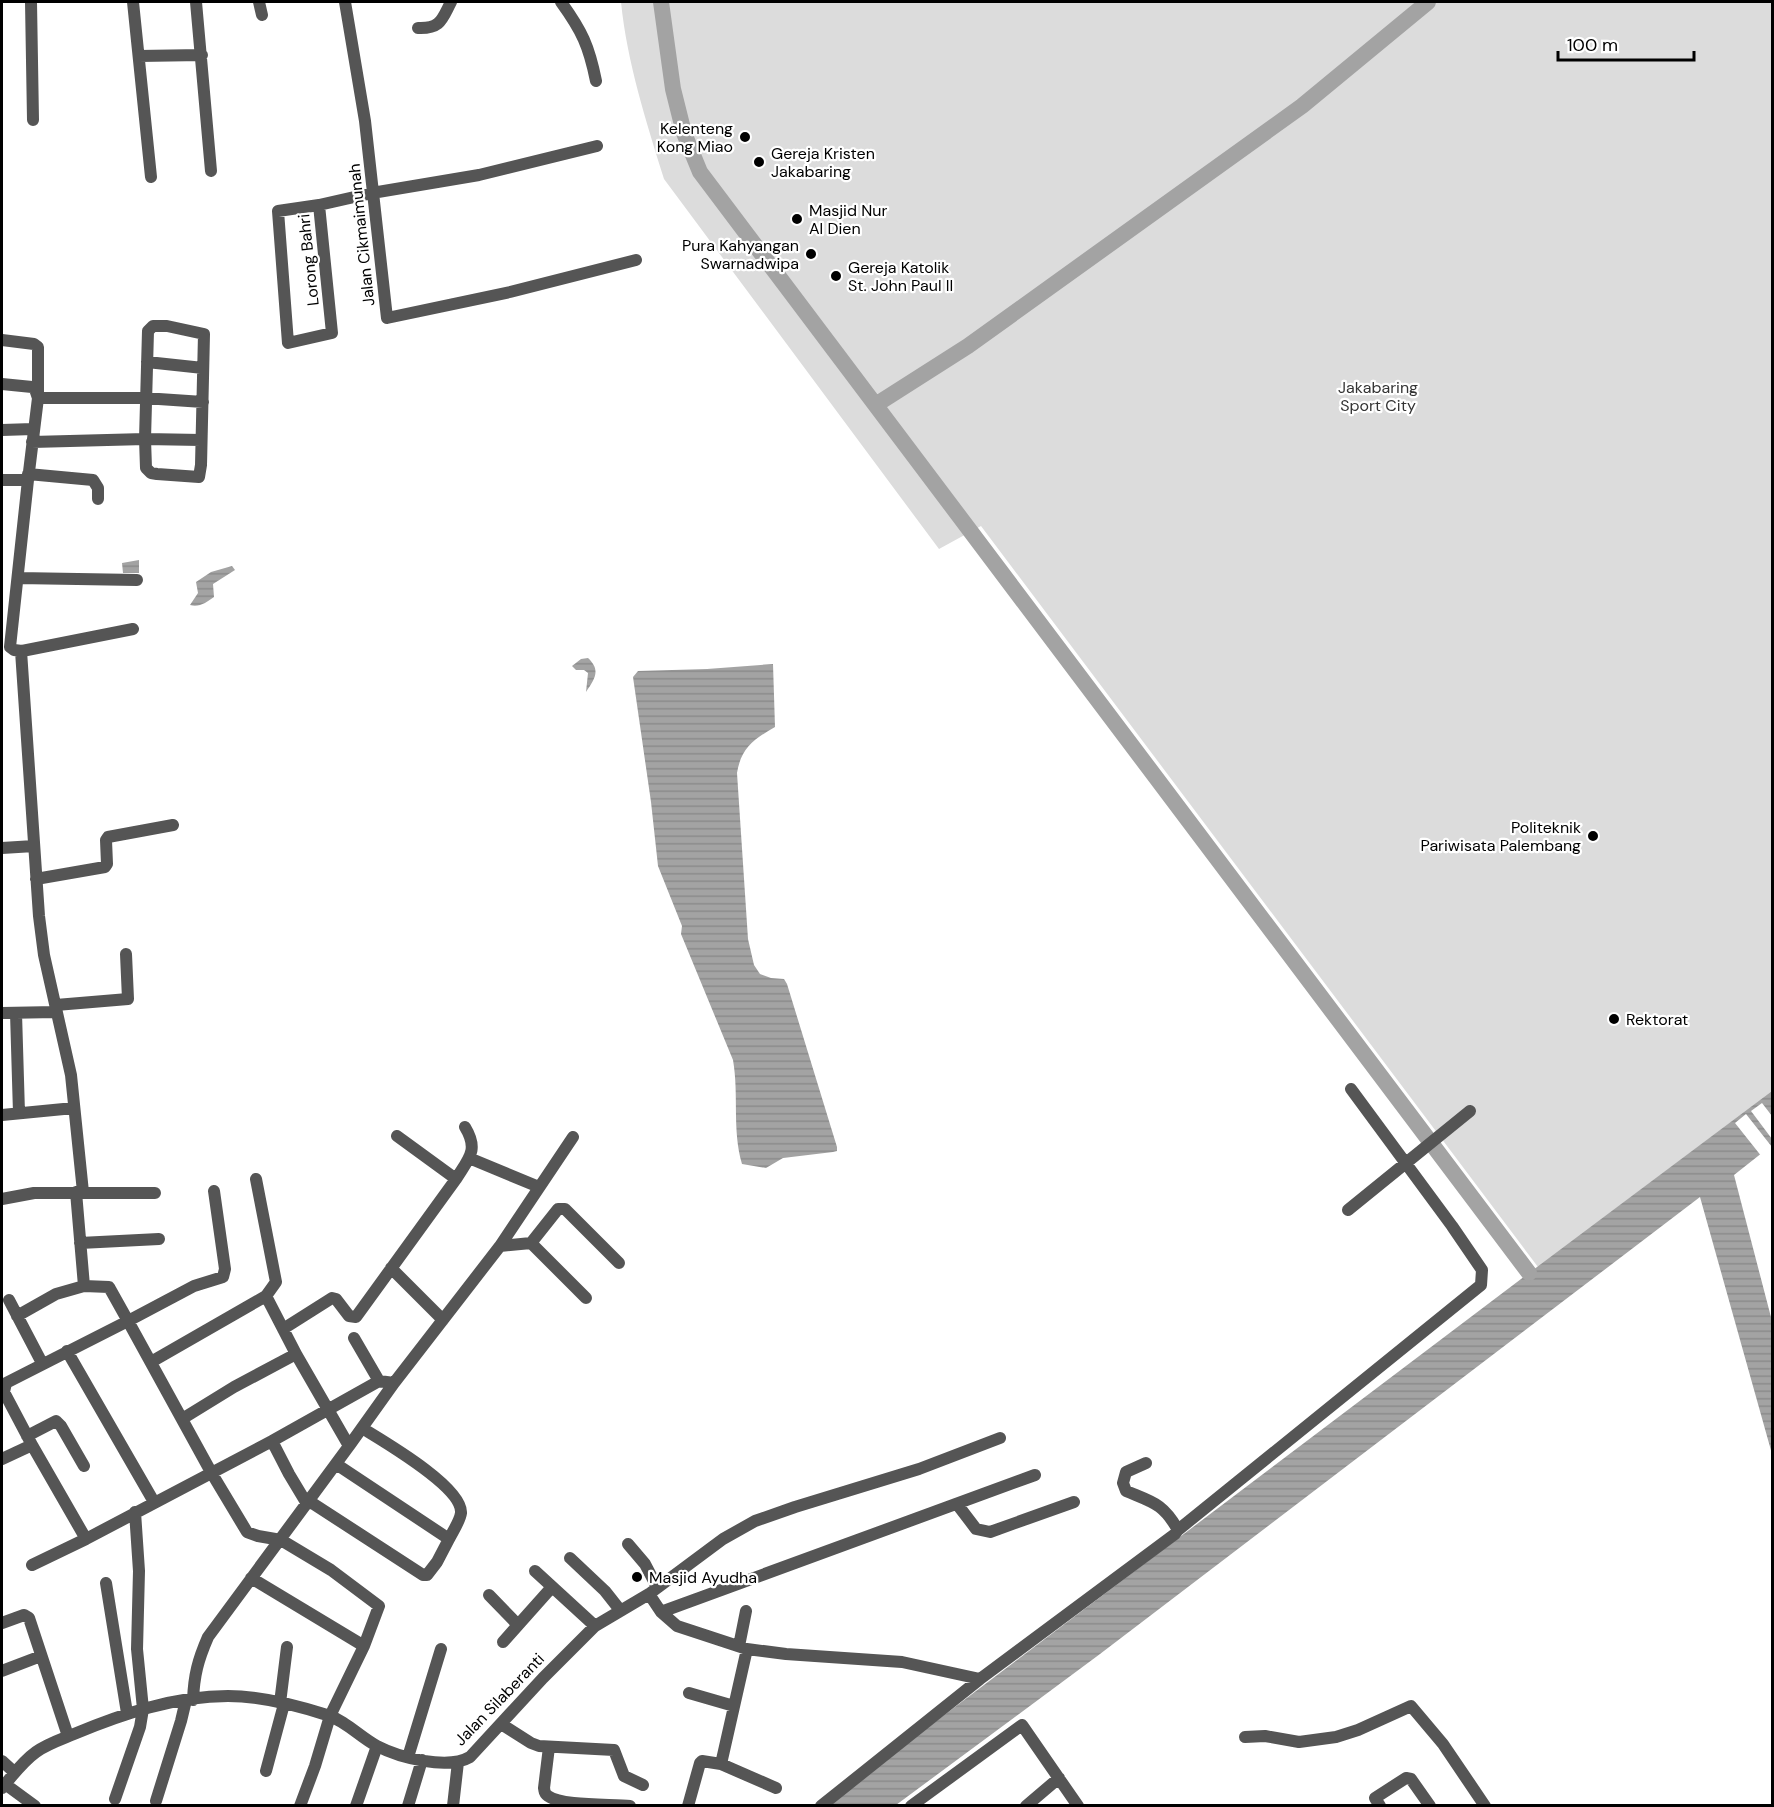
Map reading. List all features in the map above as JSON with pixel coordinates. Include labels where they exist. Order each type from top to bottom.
[{"type":"street","points":[[31,2],[33,120]]},
{"type":"street","points":[[133,2],[151,177]]},
{"type":"street","points":[[196,2],[211,171]]},
{"type":"street","points":[[259,2],[262,15]]},
{"type":"street","name":"Jalan Cikmaimunah","points":[[345,2],[365,121],[387,318],[510,292],[636,260]]},
{"type":"street","points":[[418,28],[428,28],[438,24],[451,2]]},
{"type":"street","points":[[561,2],[580,29],[590,55],[596,81]]},
{"type":"street","points":[[139,56],[202,55]]},
{"type":"street","points":[[319,205],[372,192],[479,175],[597,146]]},
{"type":"street","name":"Lorong Bahri","points":[[319,205],[332,333],[288,343],[278,211],[319,205]]},
{"type":"street","points":[[153,326],[167,326],[204,334],[201,473],[199,477],[149,471],[145,464],[147,362],[148,331],[153,326]]},
{"type":"street","points":[[2,340],[34,344],[38,347],[38,398],[10,645],[13,650],[21,651],[133,630]]},
{"type":"street","points":[[147,362],[203,368]]},
{"type":"street","points":[[2,384],[32,387],[38,398]]},
{"type":"street","points":[[38,398],[146,398],[202,402]]},
{"type":"street","points":[[2,430],[33,435],[201,440]]},
{"type":"street","points":[[2,480],[28,477],[93,480],[98,489],[98,499]]},
{"type":"street","points":[[18,578],[136,580]]},
{"type":"street","points":[[21,651],[33,846],[44,955],[71,1076],[80,1192],[80,1243],[84,1286]]},
{"type":"street","points":[[36,879],[105,867],[108,837],[173,825]]},
{"type":"street","points":[[2,848],[33,846]]},
{"type":"street","points":[[2,1013],[128,999],[126,954]]},
{"type":"street","points":[[16,1013],[19,1113]]},
{"type":"street","points":[[820,1806],[980,1679],[1175,1534],[1481,1285],[1482,1270],[1351,1089]]},
{"type":"street","points":[[2,1115],[74,1108]]},
{"type":"street","points":[[1348,1210],[1470,1111]]},
{"type":"street","points":[[283,1329],[332,1298],[336,1299],[349,1316],[356,1317],[469,1158],[472,1142],[465,1127]]},
{"type":"street","points":[[397,1136],[456,1179]]},
{"type":"street","points":[[156,1801],[181,1721],[190,1700],[194,1676],[208,1637],[394,1383],[500,1246],[573,1137]]},
{"type":"street","points":[[469,1158],[539,1187]]},
{"type":"street","points":[[151,1362],[266,1296],[276,1282],[256,1179]]},
{"type":"street","points":[[86,1539],[29,1441],[3,1389],[9,1380],[42,1363],[194,1286],[223,1277],[225,1269],[214,1191]]},
{"type":"street","points":[[2,1199],[34,1193],[155,1193]]},
{"type":"street","points":[[500,1246],[531,1243],[561,1208],[565,1209],[619,1263]]},
{"type":"street","points":[[80,1243],[159,1239]]},
{"type":"street","points":[[531,1243],[586,1298]]},
{"type":"street","points":[[392,1268],[443,1320]]},
{"type":"street","points":[[17,1316],[56,1294],[84,1286],[109,1287],[211,1472],[247,1532],[281,1540],[331,1570],[380,1607],[330,1716],[300,1806]]},
{"type":"street","points":[[266,1296],[296,1354],[350,1446]]},
{"type":"street","points":[[9,1300],[42,1363]]},
{"type":"street","points":[[354,1338],[379,1381]]},
{"type":"street","points":[[67,1351],[154,1502]]},
{"type":"street","points":[[182,1419],[234,1387],[296,1354]]},
{"type":"street","points":[[32,1565],[272,1441],[327,1408],[379,1381],[394,1383]]},
{"type":"street","points":[[2,1459],[57,1421],[84,1466]]},
{"type":"street","points":[[272,1441],[289,1474],[308,1502],[423,1575],[427,1575],[449,1539],[461,1514],[461,1509],[449,1490],[432,1474],[362,1428]]},
{"type":"street","name":"Jalan Silaberanti","points":[[3,1786],[14,1772],[38,1750],[68,1736],[126,1713],[190,1700],[228,1696],[282,1703],[330,1716],[377,1746],[422,1760],[458,1762],[470,1757],[595,1626],[653,1591],[723,1539],[755,1521],[919,1469],[1000,1438]]},
{"type":"street","points":[[1146,1462],[1126,1472],[1123,1483],[1126,1491],[1163,1509],[1169,1514],[1178,1530]]},
{"type":"street","points":[[336,1464],[449,1539]]},
{"type":"street","points":[[661,1612],[1035,1475]]},
{"type":"street","points":[[957,1504],[976,1529],[990,1532],[1074,1502]]},
{"type":"street","points":[[115,1799],[140,1727],[143,1709],[137,1649],[139,1571],[135,1512]]},
{"type":"street","points":[[628,1544],[645,1564],[661,1612],[677,1626],[743,1648],[786,1654],[902,1662],[980,1679]]},
{"type":"street","points":[[570,1558],[605,1591],[620,1610]]},
{"type":"street","points":[[535,1571],[595,1626]]},
{"type":"street","points":[[251,1578],[364,1646]]},
{"type":"street","points":[[106,1583],[126,1713]]},
{"type":"street","points":[[503,1642],[552,1587]]},
{"type":"street","points":[[489,1595],[518,1625]]},
{"type":"street","points":[[721,1764],[734,1706],[746,1611]]},
{"type":"street","points":[[3,1619],[27,1615],[68,1736]]},
{"type":"street","points":[[266,1771],[282,1703],[287,1647]]},
{"type":"street","points":[[408,1756],[441,1649]]},
{"type":"street","points":[[2,1671],[41,1656]]},
{"type":"street","points":[[689,1693],[734,1706]]},
{"type":"street","points":[[1245,1737],[1266,1736],[1299,1742],[1336,1737],[1358,1730],[1411,1706],[1443,1744],[1485,1806]]},
{"type":"street","points":[[501,1724],[531,1743],[549,1748],[614,1750],[624,1776],[644,1785]]},
{"type":"street","points":[[910,1806],[1022,1725],[1078,1806]]},
{"type":"street","points":[[356,1806],[377,1746]]},
{"type":"street","points":[[549,1748],[544,1788],[545,1794],[550,1798],[564,1803],[630,1806]]},
{"type":"street","points":[[408,1806],[422,1760]]},
{"type":"street","points":[[2,1761],[14,1772]]},
{"type":"street","points":[[688,1806],[702,1761],[721,1764],[776,1788]]},
{"type":"street","points":[[453,1806],[458,1762]]},
{"type":"street","points":[[1033,1803],[1059,1778]]},
{"type":"street","points":[[1365,1806],[1378,1802],[1403,1779],[1408,1778],[1430,1806]]},
{"type":"street","points":[[3,1786],[35,1806]]},
{"type":"green space","name":"Jakabaring Sport City","points":[[621,2],[1772,2],[1772,1091],[1538,1267],[981,526],[939,549],[664,179],[632,69]]},
{"type":"shaded area","points":[[139,560],[139,573],[123,573],[122,563]]},
{"type":"shaded area","points":[[232,566],[235,570],[213,584],[214,597],[200,605],[190,605],[198,593],[196,582],[211,572]]},
{"type":"shaded area","points":[[588,658],[592,662],[595,675],[586,692],[588,673],[584,670],[576,670],[572,666],[581,659]]},
{"type":"shaded area","points":[[773,664],[775,727],[745,751],[737,773],[748,939],[754,965],[760,974],[784,979],[787,984],[837,1151],[783,1158],[766,1168],[742,1164],[737,1138],[733,1060],[681,934],[682,926],[658,866],[633,677],[638,671]]},
{"type":"shaded area","points":[[1772,1091],[1772,1145],[1734,1175],[1772,1321],[1772,1454],[1700,1197],[1100,1654],[896,1805],[824,1806],[1529,1273]]},
{"type":"pier","points":[[1762,1103],[1772,1116],[1772,1139],[1751,1111]]},
{"type":"pier","points":[[1746,1114],[1772,1147],[1762,1157],[1735,1123]]},
{"type":"waterway","points":[[661,2],[673,89],[684,133],[700,172],[1529,1273]]},
{"type":"waterway","points":[[877,404],[968,346],[1302,106],[1428,2]]},
{"type":"place","name":"Kelenteng Kong Miao","points":[[745,137]]},
{"type":"place","name":"Gereja Kristen Jakabaring","points":[[759,162]]},
{"type":"place","name":"Masjid Nur Al Dien","points":[[797,219]]},
{"type":"place","name":"Pura Kahyangan Swarnadwipa","points":[[811,254]]},
{"type":"place","name":"Gereja Katolik St. John Paul II","points":[[836,276]]},
{"type":"place","name":"Politeknik Pariwisata Palembang","points":[[1593,836]]},
{"type":"place","name":"Rektorat","points":[[1614,1019]]},
{"type":"place","name":"Masjid Ayudha","points":[[637,1577]]}]
